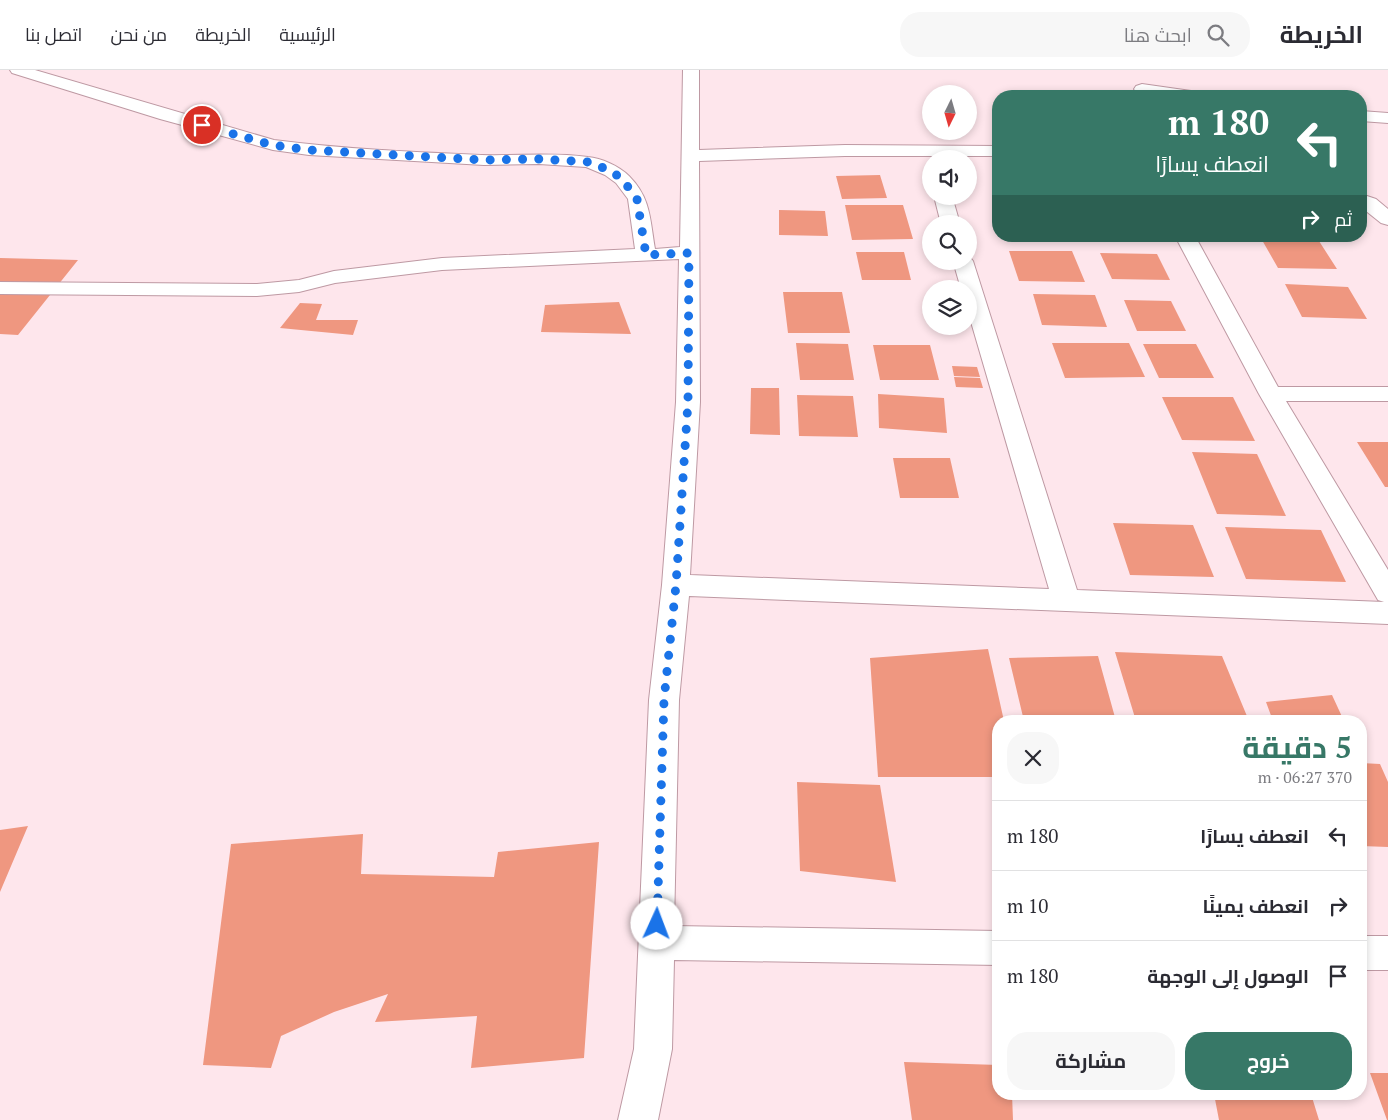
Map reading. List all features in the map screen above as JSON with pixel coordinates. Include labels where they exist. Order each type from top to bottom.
[{"type":"street","points":[[18,70],[166,116],[272,145],[309,150],[484,160],[539,159],[589,162],[611,171],[622,179],[637,199],[646,255]]},
{"type":"street","points":[[638,1120],[652,1049],[664,700],[676,585],[688,402],[691,156],[690,70]]},
{"type":"street","points":[[1142,90],[1146,70]]},
{"type":"street","points":[[1367,116],[1388,118]]},
{"type":"street","points":[[691,156],[806,150],[922,154]]},
{"type":"street","points":[[977,152],[992,151]]},
{"type":"street","points":[[1373,202],[1388,219]]},
{"type":"street","points":[[1188,242],[1270,394],[1388,593]]},
{"type":"street","points":[[0,288],[257,290],[299,286],[334,277],[442,264],[689,253]]},
{"type":"street","points":[[966,270],[1066,600]]},
{"type":"street","points":[[1270,394],[1388,394]]},
{"type":"street","points":[[676,585],[1388,613]]},
{"type":"street","points":[[657,943],[992,948]]},
{"type":"street","points":[[1367,953],[1388,953]]},
{"type":"building","points":[[880,175],[887,198],[842,199],[836,176]]},
{"type":"building","points":[[845,205],[903,205],[913,239],[852,240]]},
{"type":"building","points":[[779,210],[825,211],[828,236],[779,235]]},
{"type":"building","points":[[1263,242],[1320,242],[1337,269],[1278,268]]},
{"type":"building","points":[[1009,251],[1072,251],[1085,282],[1019,281]]},
{"type":"building","points":[[856,252],[904,252],[911,280],[862,280]]},
{"type":"building","points":[[1100,253],[1157,254],[1170,280],[1112,279]]},
{"type":"building","points":[[0,258],[78,260],[18,335],[0,334]]},
{"type":"building","points":[[1285,284],[1348,287],[1367,319],[1302,317]]},
{"type":"building","points":[[783,292],[842,292],[850,333],[788,333]]},
{"type":"building","points":[[1033,294],[1095,295],[1107,327],[1042,325]]},
{"type":"building","points":[[1124,300],[1171,301],[1186,331],[1137,331]]},
{"type":"building","points":[[619,302],[631,334],[541,332],[545,305]]},
{"type":"building","points":[[300,303],[322,304],[316,320],[358,320],[353,335],[280,328]]},
{"type":"building","points":[[796,343],[848,344],[854,380],[800,380]]},
{"type":"building","points":[[1052,343],[1129,343],[1145,377],[1065,378]]},
{"type":"building","points":[[1143,344],[1196,344],[1214,378],[1159,378]]},
{"type":"building","points":[[873,345],[930,345],[939,380],[880,380]]},
{"type":"building","points":[[952,366],[977,367],[980,377],[954,376]]},
{"type":"building","points":[[954,377],[980,378],[983,388],[956,387]]},
{"type":"building","points":[[751,388],[779,388],[780,435],[750,434]]},
{"type":"building","points":[[878,394],[944,398],[947,433],[879,428]]},
{"type":"building","points":[[797,395],[853,396],[858,437],[799,436]]},
{"type":"building","points":[[1162,397],[1233,397],[1255,441],[1182,440]]},
{"type":"building","points":[[1357,442],[1388,442],[1388,487],[1385,487]]},
{"type":"building","points":[[1192,452],[1257,454],[1286,516],[1217,514]]},
{"type":"building","points":[[893,458],[950,458],[959,498],[900,498]]},
{"type":"building","points":[[1113,523],[1193,525],[1214,577],[1130,575]]},
{"type":"building","points":[[1225,527],[1321,530],[1346,582],[1246,579]]},
{"type":"building","points":[[988,649],[1003,715],[992,715],[992,777],[878,777],[870,658]]},
{"type":"building","points":[[1115,652],[1222,656],[1247,715],[1134,715]]},
{"type":"building","points":[[1098,656],[1114,715],[1023,715],[1009,658]]},
{"type":"building","points":[[1332,695],[1341,715],[1271,715],[1266,702]]},
{"type":"building","points":[[1367,763],[1380,764],[1388,782],[1388,847],[1367,846]]},
{"type":"building","points":[[797,782],[880,785],[896,882],[800,871]]},
{"type":"building","points":[[28,826],[0,892],[0,830]]},
{"type":"building","points":[[363,834],[361,874],[494,877],[498,852],[599,842],[584,1058],[471,1068],[477,1016],[375,1022],[388,994],[334,1012],[281,1036],[271,1068],[203,1065],[231,844]]},
{"type":"building","points":[[904,1062],[992,1065],[992,1100],[1012,1100],[1013,1120],[912,1120]]},
{"type":"building","points":[[1370,1073],[1388,1073],[1388,1120],[1387,1120]]},
{"type":"building","points":[[1215,1100],[1313,1100],[1319,1120],[1219,1120]]},
{"type":"route","points":[[202,125],[272,145],[309,150],[484,160],[539,159],[589,162],[611,171],[622,179],[637,199],[646,255],[689,253],[688,402],[676,585],[664,700],[657,924]]}]
